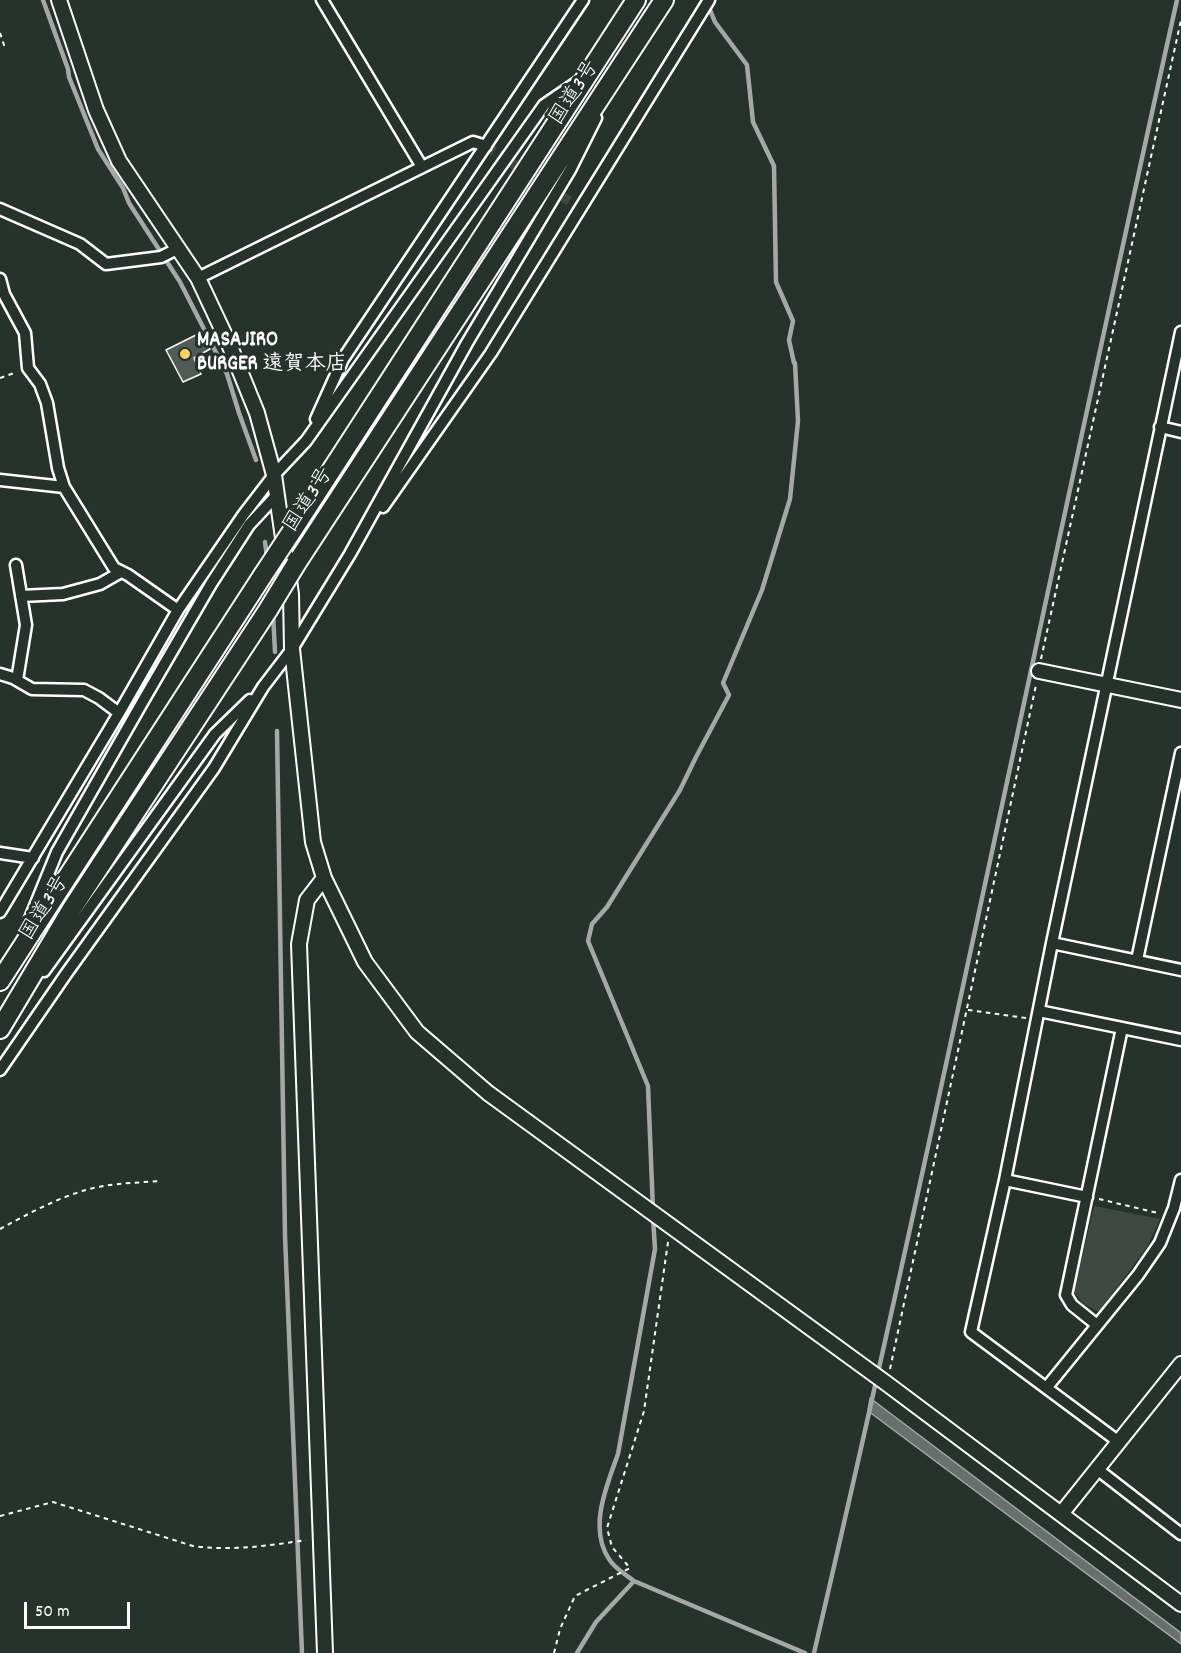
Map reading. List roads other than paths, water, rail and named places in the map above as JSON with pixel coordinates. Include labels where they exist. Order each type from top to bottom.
[{"type":"highway","name":"国道3号","points":[[0,981],[636,0]]},
{"type":"highway","name":"国道3号","points":[[2,1026],[71,910],[664,0]]},
{"type":"street","points":[[59,0],[96,110],[119,161],[198,278],[229,344],[257,413],[274,475],[291,594],[292,649],[313,843],[324,878],[366,962],[417,1032],[488,1093],[886,1383],[1181,1604]]},
{"type":"street","points":[[322,0],[422,167]]},
{"type":"street","points":[[306,441],[343,359],[583,0]]},
{"type":"street","points":[[350,554],[491,353],[709,0]]},
{"type":"street","points":[[0,1070],[214,768],[263,687],[292,649],[350,554],[467,343],[570,170],[627,58]]},
{"type":"street","points":[[0,912],[178,610],[244,514],[274,475],[306,441],[544,105],[584,77]]},
{"type":"street","points":[[198,278],[472,142],[486,146]]},
{"type":"street","points":[[0,209],[80,244],[106,264],[161,257],[179,248]]},
{"type":"street","points":[[0,279],[4,294],[25,333],[28,368],[40,384],[47,403],[58,468],[64,487],[114,568],[178,610]]},
{"type":"street","points":[[1119,1442],[971,1332],[1005,1180],[1160,427],[1179,356],[1181,332]]},
{"type":"street","points":[[1160,427],[1181,432]]},
{"type":"street","points":[[0,480],[64,487]]},
{"type":"street","points":[[13,962],[57,852],[211,584],[249,525],[277,495]]},
{"type":"street","points":[[16,565],[26,625],[17,680]]},
{"type":"street","points":[[21,596],[63,594],[100,584],[121,572]]},
{"type":"street","points":[[1039,671],[1181,700]]},
{"type":"street","points":[[0,674],[32,689],[84,690],[119,713]]},
{"type":"street","points":[[2,1026],[215,734],[263,687]]},
{"type":"street","points":[[1137,960],[1181,753]]},
{"type":"street","points":[[0,853],[33,858]]},
{"type":"street","points":[[324,878],[307,900],[299,944],[324,1653]]},
{"type":"street","points":[[1052,943],[1181,970]]},
{"type":"street","points":[[1039,1015],[1181,1040]]},
{"type":"street","points":[[1097,1325],[1072,1305],[1066,1295],[1122,1028]]},
{"type":"street","points":[[1005,1180],[1087,1197]]},
{"type":"street","points":[[1047,1387],[1138,1275],[1160,1243],[1171,1216],[1181,1180]]},
{"type":"street","points":[[1061,1514],[1181,1364]]},
{"type":"street","points":[[1097,1469],[1181,1534]]},
{"type":"waterway","points":[[43,0],[69,77],[98,149],[123,188],[129,203],[180,282],[227,374],[256,460]]},
{"type":"waterway","points":[[814,1653],[953,1034],[1177,0]]},
{"type":"waterway","points":[[653,1210],[648,1086],[588,941],[592,924],[607,907],[680,790],[729,695],[723,683],[762,590],[790,499],[798,421],[795,363],[789,340],[793,321],[776,282],[774,166],[753,122],[747,65],[715,22],[708,5]]},
{"type":"waterway","points":[[265,542],[267,557]]},
{"type":"waterway","points":[[273,613],[275,652]]},
{"type":"waterway","points":[[277,731],[285,1236],[302,1653]]},
{"type":"waterway","points":[[653,1218],[655,1249],[618,1454],[602,1506],[600,1534],[603,1547],[614,1565],[634,1581],[805,1653]]},
{"type":"waterway","points":[[577,1653],[596,1622],[634,1581]]},
{"type":"tunnel","points":[[486,146],[580,208]]},
{"type":"place","name":"MASAJIRO BURGER 遠賀本店","points":[[185,354]]}]
